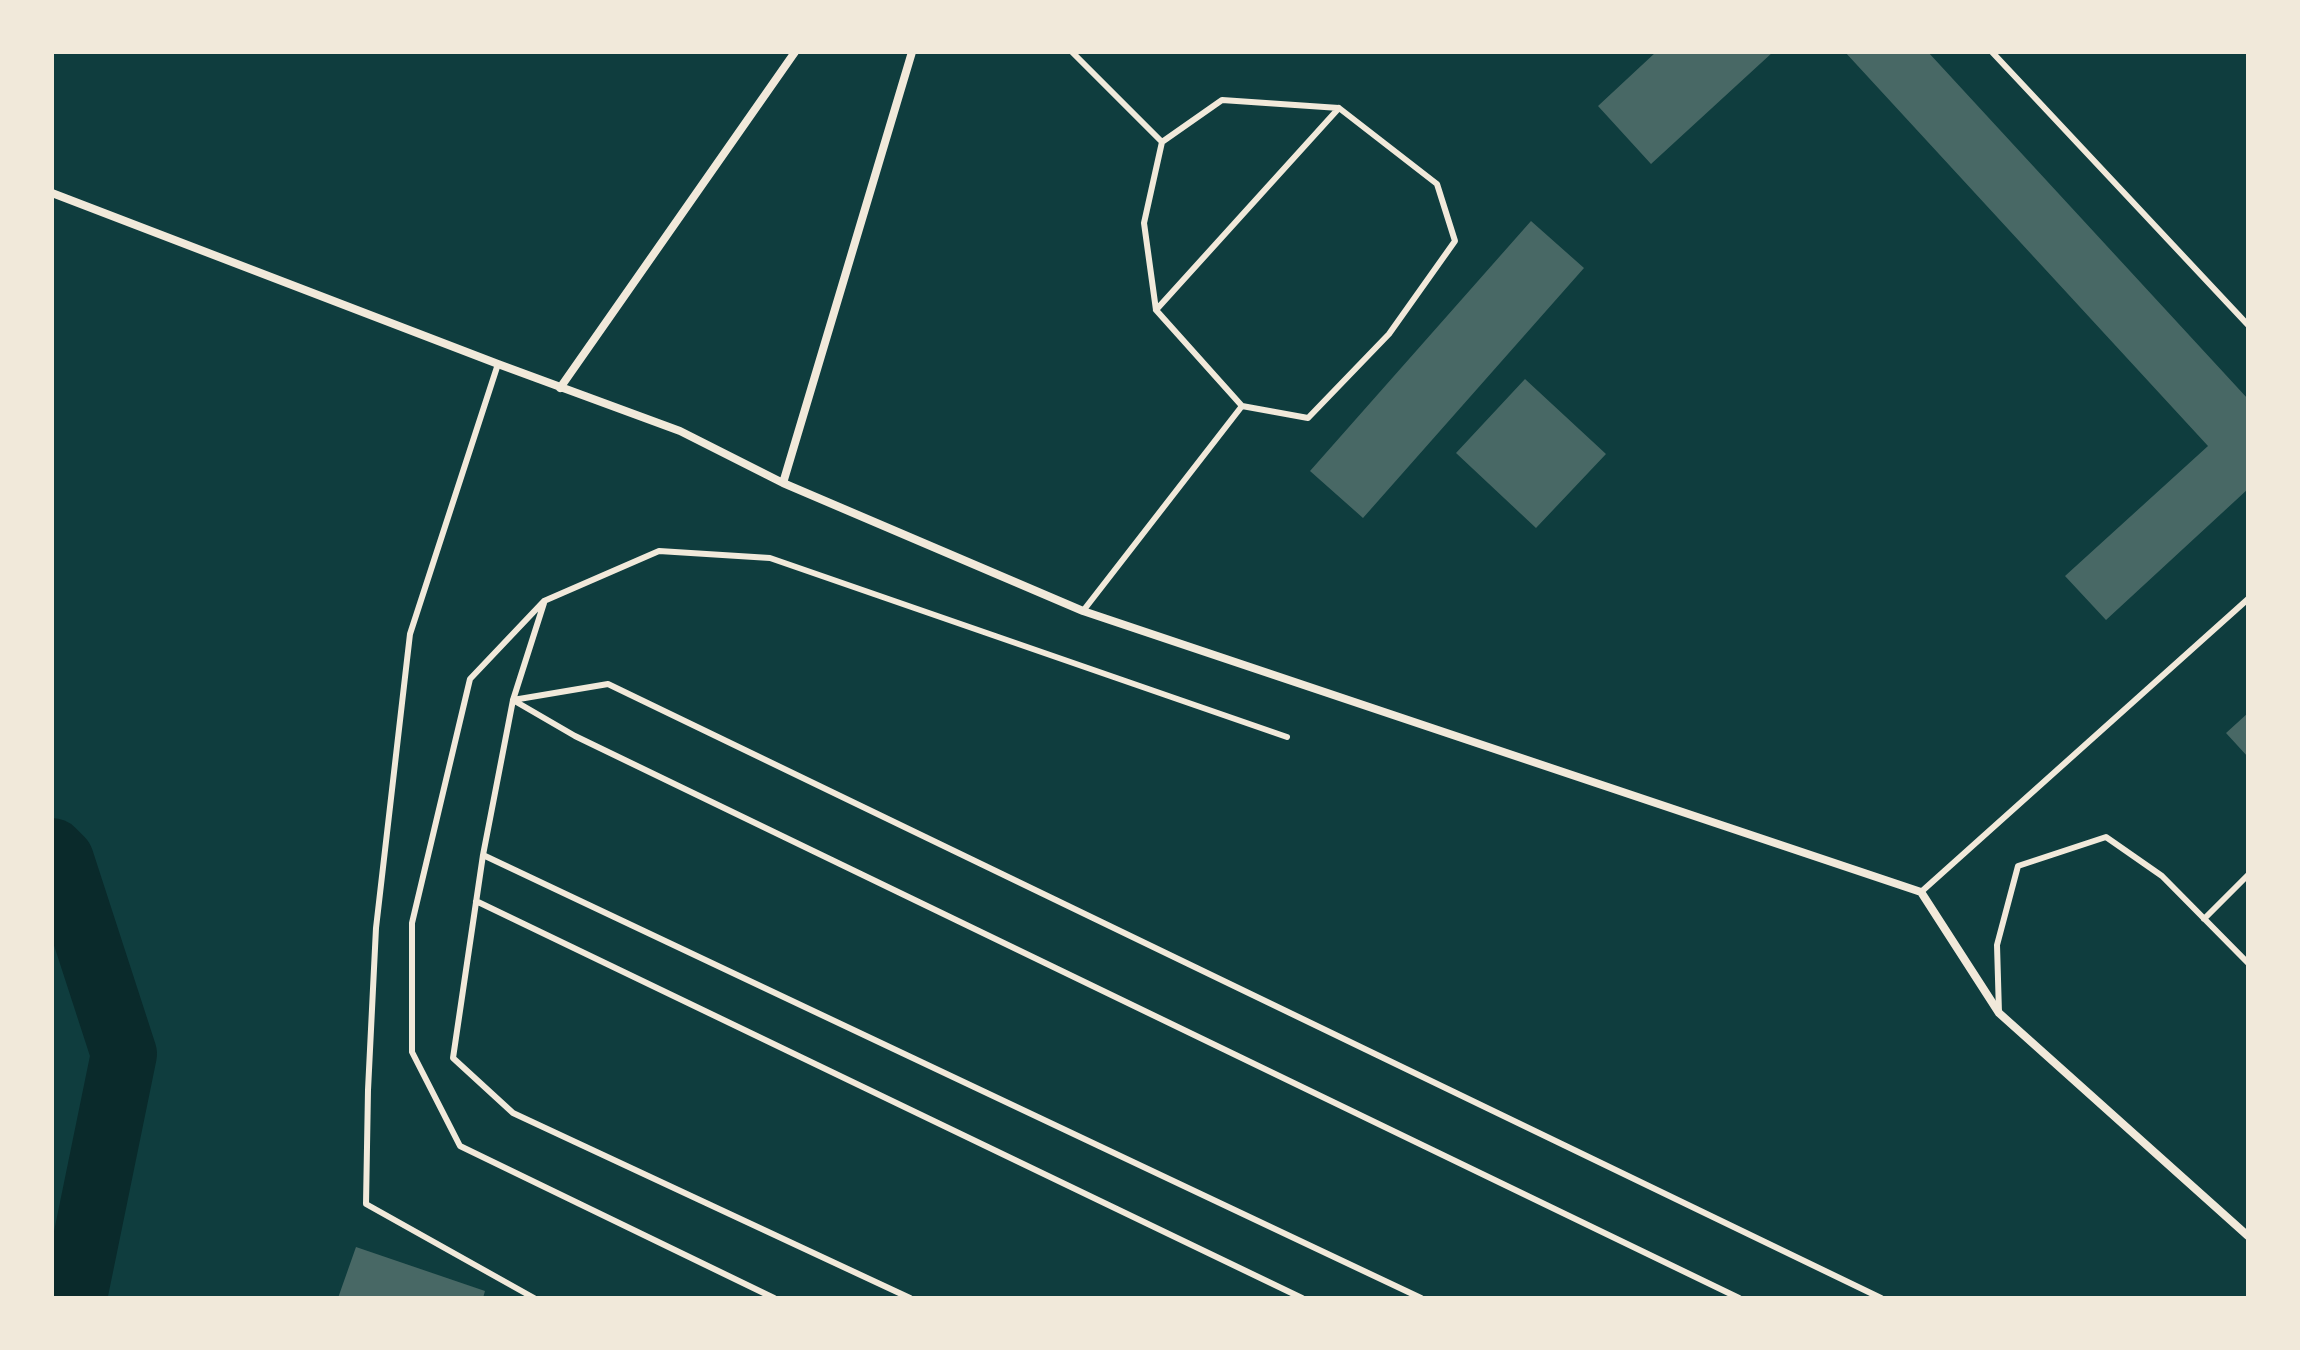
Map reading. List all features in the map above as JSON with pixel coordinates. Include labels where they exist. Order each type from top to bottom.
[{"type":"street","points":[[560,388],[795,52]]},
{"type":"street","points":[[783,483],[912,52]]},
{"type":"street","points":[[52,193],[680,431],[783,483],[1083,611],[1921,892],[1999,1013],[2248,1236]]},
{"type":"lane","points":[[1072,52],[1162,142]]},
{"type":"lane","points":[[1992,52],[2248,325]]},
{"type":"lane","points":[[1222,100],[1339,108],[1437,184],[1455,241],[1389,334],[1308,418],[1242,406],[1156,310],[1144,223],[1162,142],[1222,100]]},
{"type":"lane","points":[[1156,310],[1339,108]]},
{"type":"lane","points":[[498,364],[410,634],[376,928],[366,1204],[534,1298]]},
{"type":"lane","points":[[1083,611],[1242,406]]},
{"type":"lane","points":[[774,1298],[460,1146],[412,1052],[412,923],[470,679],[544,601],[659,551],[770,558],[1287,737]]},
{"type":"lane","points":[[1921,892],[2248,599]]},
{"type":"lane","points":[[544,601],[513,700],[483,855],[453,1058],[513,1113],[910,1298]]},
{"type":"lane","points":[[513,700],[608,684],[1881,1298]]},
{"type":"lane","points":[[513,700],[575,736],[1739,1298]]},
{"type":"lane","points":[[1999,1013],[1997,945],[2018,866],[2106,837],[2162,876],[2248,963]]},
{"type":"lane","points":[[483,855],[1421,1298]]},
{"type":"lane","points":[[2204,919],[2248,875]]},
{"type":"lane","points":[[476,901],[1302,1298]]},
{"type":"building","points":[[1656,52],[1773,52],[1651,164],[1598,106]]},
{"type":"building","points":[[1845,52],[1928,52],[2248,399],[2248,489],[2106,620],[2065,576],[2208,446]]},
{"type":"building","points":[[1531,221],[1584,268],[1363,518],[1310,471]]},
{"type":"building","points":[[1525,379],[1606,454],[1536,528],[1456,453]]},
{"type":"building","points":[[2248,713],[2248,757],[2226,733]]},
{"type":"building","points":[[356,1247],[485,1291],[483,1298],[338,1298]]},
{"type":"waterway","points":[[52,851],[61,860],[124,1054],[74,1298]]}]
